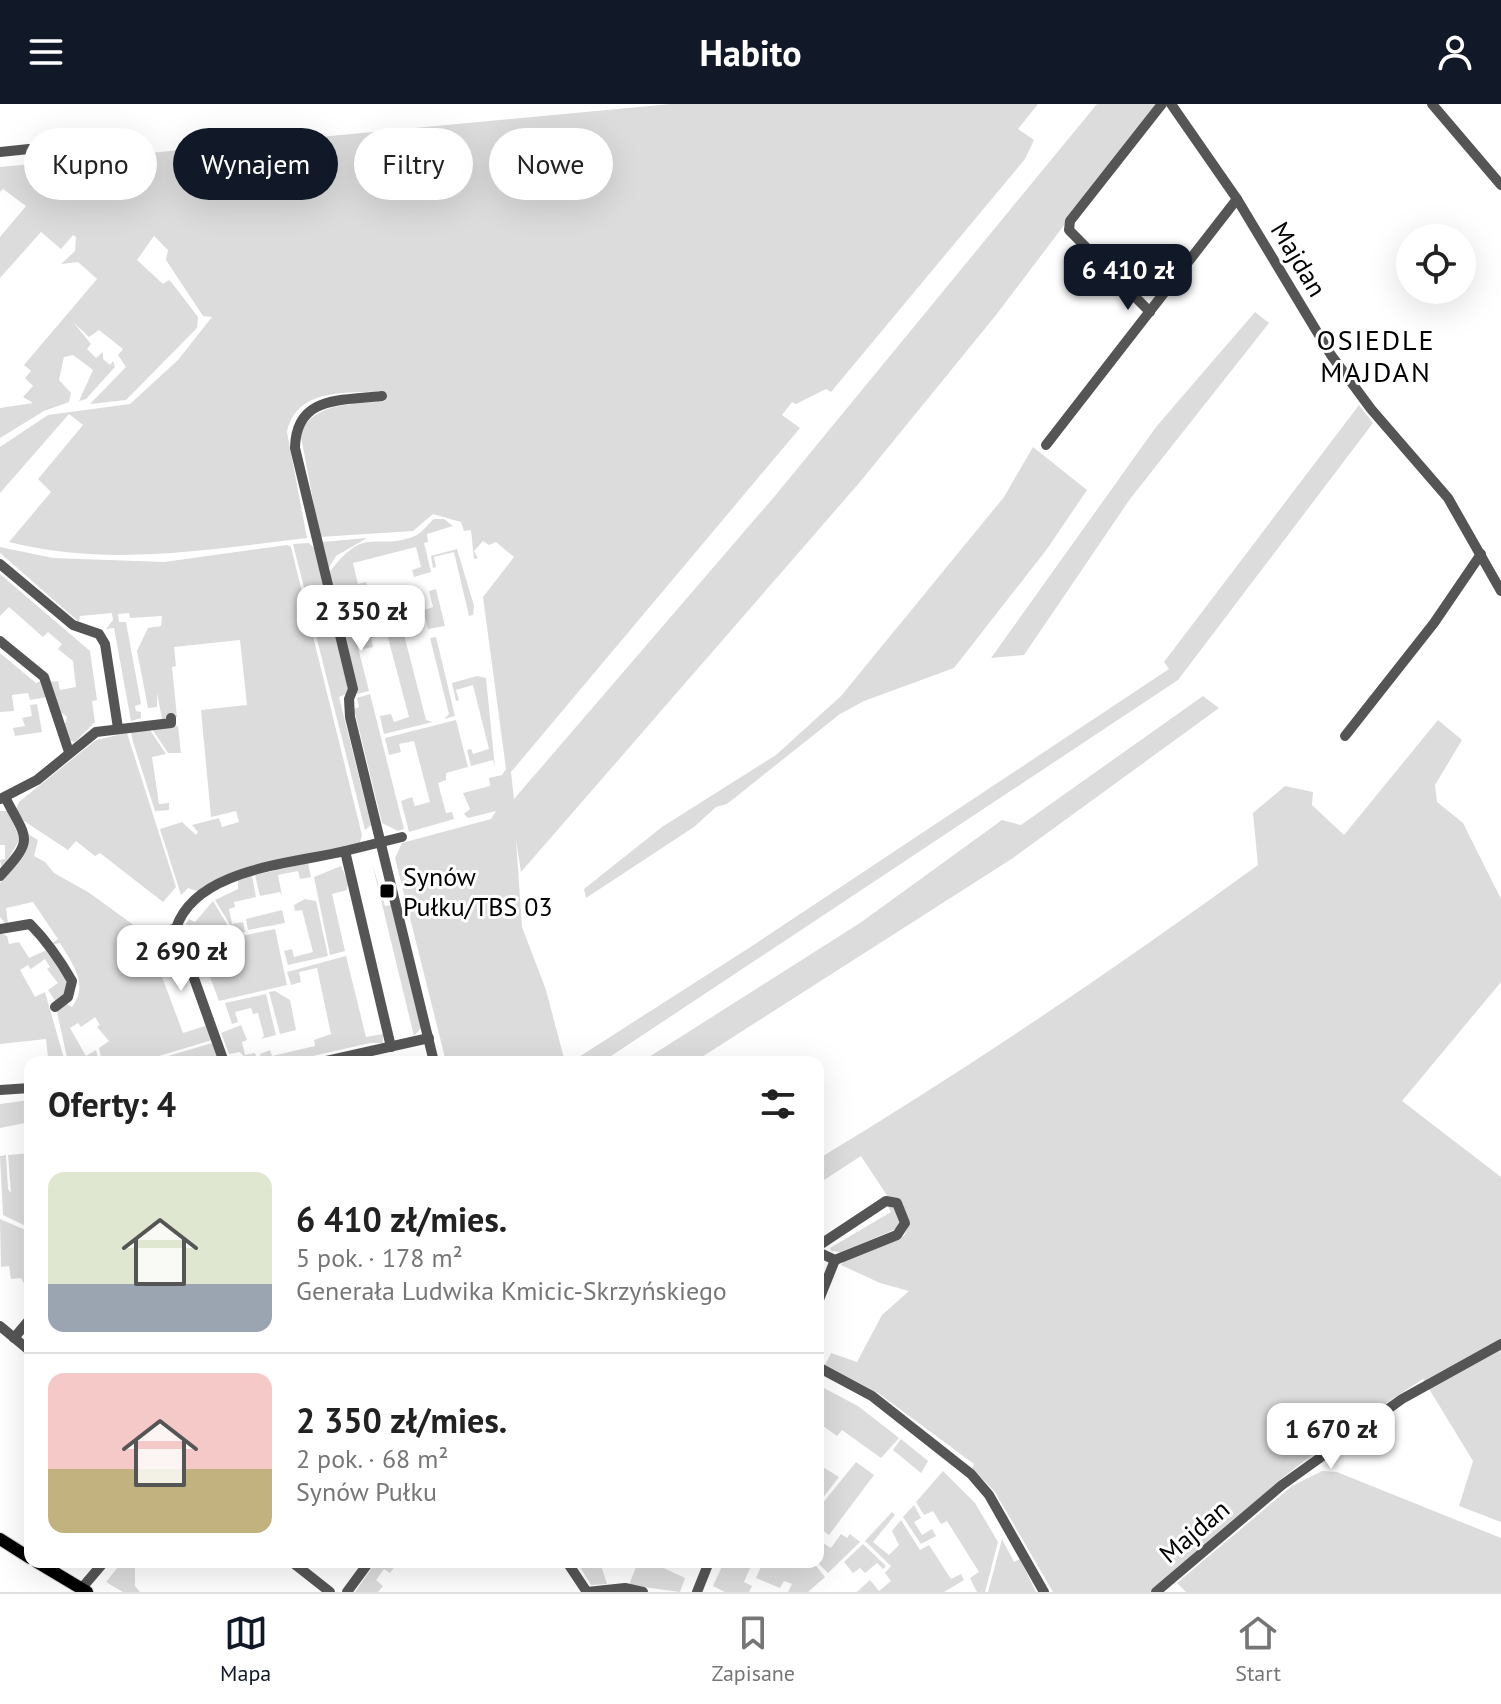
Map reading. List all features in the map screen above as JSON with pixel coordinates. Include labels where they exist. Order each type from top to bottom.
[{"type":"main road","points":[[0,1539],[24,1554]]},
{"type":"main road","points":[[47,1568],[84,1590]]},
{"type":"street","points":[[1150,312],[1069,230],[1070,221],[1162,104]]},
{"type":"street","name":"Majdan","points":[[1171,104],[1237,199],[1331,355],[1371,409],[1448,498],[1501,591]]},
{"type":"street","points":[[1432,104],[1501,185]]},
{"type":"street","points":[[0,152],[24,150]]},
{"type":"street","points":[[1046,445],[1237,199]]},
{"type":"street","points":[[382,396],[325,403],[309,409],[295,432],[295,448],[353,689],[349,699],[350,717],[433,1056]]},
{"type":"street","points":[[1345,736],[1434,623],[1481,554]]},
{"type":"street","points":[[0,564],[73,625],[99,634],[105,644],[118,728]]},
{"type":"street","points":[[0,641],[44,677],[69,752]]},
{"type":"street","points":[[0,876],[20,853],[25,839],[24,826],[3,799],[37,780],[96,732],[171,723],[171,718]]},
{"type":"street","points":[[222,1056],[175,931],[192,901],[218,882],[402,837]]},
{"type":"street","points":[[345,851],[391,1047]]},
{"type":"street","points":[[0,929],[30,924],[43,943],[54,949],[72,981],[68,997],[55,1007]]},
{"type":"street","points":[[350,1056],[429,1038]]},
{"type":"street","points":[[0,1090],[24,1088]]},
{"type":"street","points":[[824,1242],[886,1201],[897,1203],[905,1223],[903,1230],[835,1260],[824,1287]]},
{"type":"street","points":[[824,1255],[835,1260]]},
{"type":"street","points":[[0,1326],[24,1346]]},
{"type":"street","points":[[14,1338],[24,1326]]},
{"type":"street","name":"Majdan","points":[[1156,1592],[1306,1468],[1402,1399],[1501,1344]]},
{"type":"street","points":[[824,1370],[872,1396],[971,1474],[989,1495],[1044,1592]]},
{"type":"street","points":[[84,1590],[100,1568]]},
{"type":"street","points":[[300,1568],[330,1592]]},
{"type":"street","points":[[347,1592],[365,1568]]},
{"type":"street","points":[[571,1568],[587,1592],[625,1588],[643,1592]]},
{"type":"street","points":[[697,1592],[707,1568]]},
{"type":"shaded area","points":[[671,104],[1038,104],[1018,129],[1034,140],[1025,159],[831,392],[826,389],[796,404],[792,402],[782,415],[800,428],[511,772],[514,799],[774,497],[1097,104],[1156,104],[996,315],[860,482],[521,872],[516,840],[522,927],[546,990],[563,1056],[444,1056],[395,858],[402,843],[491,819],[496,811],[468,818],[464,814],[470,809],[463,793],[490,786],[489,778],[502,775],[506,769],[483,597],[514,557],[496,542],[489,545],[483,541],[474,551],[478,558],[474,559],[471,530],[464,531],[461,522],[433,514],[413,531],[320,537],[300,432],[307,422],[326,410],[349,404],[385,401],[383,391],[325,396],[301,407],[292,417],[287,432],[307,538],[195,551],[120,555],[83,554],[9,542],[51,492],[38,479],[83,425],[69,414],[0,493],[0,447],[48,415],[130,404],[178,360],[212,317],[203,316],[166,260],[168,250],[154,236],[137,260],[163,284],[169,280],[172,283],[198,317],[197,328],[126,400],[90,404],[126,367],[118,355],[123,349],[99,330],[89,337],[73,322],[91,344],[87,349],[96,358],[103,352],[103,359],[110,365],[113,361],[115,367],[86,399],[79,401],[93,370],[73,355],[64,357],[59,380],[71,393],[69,402],[44,411],[0,438],[0,408],[33,403],[23,397],[33,386],[25,378],[31,371],[24,365],[97,279],[78,262],[61,264],[75,251],[76,237],[73,235],[61,249],[41,232],[0,278],[0,237],[26,206],[3,189],[0,192],[0,167],[24,165],[24,200],[157,200],[157,152],[173,151],[173,200],[338,200],[338,135],[354,134],[354,200],[473,200],[473,128],[415,128]]},
{"type":"shaded area","points":[[1255,312],[1269,323],[1130,499],[1024,655],[991,658],[1156,427]]},
{"type":"shaded area","points":[[1359,405],[1373,423],[1178,680],[611,1056],[580,1056],[1169,669],[1164,662]]},
{"type":"shaded area","points":[[1033,447],[1087,490],[1047,549],[954,668],[864,701],[840,714],[727,804],[716,807],[694,827],[586,898],[584,889],[662,827],[776,755],[841,696],[1004,497]]},
{"type":"shaded area","points":[[434,519],[444,519],[453,526],[427,534],[428,542],[424,543],[431,572],[414,577],[412,570],[421,567],[416,547],[353,563],[358,584],[366,582],[368,589],[357,592],[363,615],[349,618],[343,596],[334,593],[329,573],[352,548],[370,542],[389,542],[415,536]]},
{"type":"shaded area","points":[[367,538],[336,556],[328,569],[322,542]]},
{"type":"shaded area","points":[[309,543],[315,549],[349,693],[339,697],[371,825],[365,830],[293,544]]},
{"type":"shaded area","points":[[287,545],[291,547],[362,835],[360,843],[223,877],[197,891],[188,888],[181,895],[160,829],[182,822],[196,835],[198,832],[192,825],[219,818],[222,827],[239,822],[236,811],[211,817],[201,710],[247,705],[240,640],[174,647],[176,666],[172,667],[177,717],[162,719],[157,693],[157,707],[148,708],[137,651],[148,628],[161,626],[162,616],[130,618],[129,613],[118,614],[119,622],[126,622],[141,704],[135,706],[136,711],[141,712],[141,718],[131,721],[114,628],[106,629],[113,620],[112,613],[80,616],[79,622],[0,553],[0,547],[53,558],[164,562]]},
{"type":"shaded area","points":[[457,549],[474,606],[473,615],[469,616],[454,552],[434,557],[436,567],[433,568],[431,556]]},
{"type":"shaded area","points":[[0,574],[90,651],[97,700],[92,701],[95,722],[75,742],[68,740],[64,727],[67,717],[58,710],[49,682],[58,681],[60,690],[76,687],[73,661],[58,649],[62,644],[48,632],[43,637],[9,607],[0,616]]},
{"type":"shaded area","points":[[436,589],[445,626],[428,629],[425,617],[417,619],[416,613],[433,607],[429,591]]},
{"type":"shaded area","points":[[401,623],[426,720],[433,722],[384,734],[380,716],[391,714],[394,722],[409,717],[387,634],[371,638],[373,647],[363,649],[358,630],[361,633]]},
{"type":"shaded area","points":[[353,628],[369,691],[357,694],[343,640],[346,630]]},
{"type":"shaded area","points":[[436,637],[455,716],[444,719],[449,714],[430,638]]},
{"type":"shaded area","points":[[0,653],[36,683],[41,681],[47,697],[30,700],[28,693],[12,695],[14,711],[0,712]]},
{"type":"shaded area","points":[[477,676],[486,678],[495,768],[493,760],[471,766],[467,750],[471,749],[473,754],[489,749],[473,685],[456,690],[459,700],[456,701],[452,683]]},
{"type":"shaded area","points":[[370,694],[404,829],[398,831],[382,823],[354,709],[359,707],[357,698]]},
{"type":"shaded area","points":[[1203,696],[1219,708],[1013,858],[703,1056],[650,1056],[860,923],[1002,820],[1021,825]]},
{"type":"shaded area","points":[[37,704],[42,732],[15,736],[13,728],[25,726],[22,718],[32,716],[30,705]]},
{"type":"shaded area","points":[[456,720],[468,767],[446,773],[446,780],[438,783],[446,813],[452,812],[454,819],[409,832],[401,801],[412,797],[415,806],[430,802],[414,741],[399,744],[401,752],[389,755],[385,738]]},
{"type":"shaded area","points":[[1438,720],[1462,740],[1435,785],[1437,802],[1463,823],[1501,899],[1501,982],[1402,1101],[1501,1177],[1501,1522],[1459,1506],[1473,1461],[1423,1379],[1339,1434],[1281,1479],[1255,1508],[1150,1592],[1053,1592],[995,1492],[972,1468],[974,1464],[878,1393],[825,1365],[831,1353],[857,1362],[882,1315],[909,1291],[880,1283],[841,1265],[845,1260],[904,1236],[910,1223],[901,1200],[888,1197],[861,1156],[824,1180],[824,1155],[1041,1017],[1258,865],[1253,813],[1285,786],[1313,792],[1312,805],[1344,835]]},
{"type":"shaded area","points":[[178,726],[181,753],[168,753],[152,729]]},
{"type":"shaded area","points":[[150,730],[166,754],[152,757],[159,804],[169,803],[169,810],[155,811],[133,742],[131,732]]},
{"type":"shaded area","points":[[127,733],[176,887],[163,902],[100,853],[95,856],[76,841],[68,850],[24,821],[16,810],[19,802],[96,740]]},
{"type":"shaded area","points":[[0,811],[8,811],[20,839],[2,869],[0,860],[5,859],[5,845],[0,845]]},
{"type":"shaded area","points":[[28,834],[38,840],[34,856],[45,862],[54,873],[88,892],[146,934],[183,1033],[205,1026],[202,1010],[212,1040],[159,1056],[101,1056],[99,1048],[109,1041],[97,1027],[100,1025],[95,1017],[81,1027],[78,1023],[70,1028],[86,1056],[67,1056],[57,1012],[65,1003],[72,1007],[77,999],[79,982],[74,967],[60,943],[50,945],[58,939],[33,902],[6,908],[8,924],[2,927],[5,923],[0,917],[0,883],[22,858]]},
{"type":"shaded area","points":[[308,863],[311,877],[300,879],[298,871],[278,875],[282,896],[280,892],[260,896],[255,875]]},
{"type":"shaded area","points":[[372,863],[385,906],[391,905],[421,1028],[414,1036]]},
{"type":"shaded area","points":[[341,866],[348,882],[347,890],[332,894],[345,951],[330,955],[314,877]]},
{"type":"shaded area","points":[[252,876],[256,897],[234,902],[235,907],[229,909],[232,924],[243,922],[245,932],[235,933],[215,900],[238,889],[238,879]]},
{"type":"shaded area","points":[[305,899],[316,901],[328,956],[288,965],[284,951],[292,949],[294,957],[313,952],[302,910],[295,911],[294,905]]},
{"type":"shaded area","points":[[213,901],[233,934],[198,942],[192,929],[186,932],[185,926],[189,919],[195,922]]},
{"type":"shaded area","points":[[282,910],[285,923],[248,930],[246,919]]},
{"type":"shaded area","points":[[275,929],[287,985],[219,1001],[198,945]]},
{"type":"shaded area","points":[[0,933],[7,936],[9,944],[19,942],[29,958],[49,949],[69,980],[65,997],[56,1002],[48,990],[58,983],[47,969],[50,967],[45,959],[31,969],[28,965],[20,970],[35,997],[45,992],[63,1056],[48,1056],[46,1039],[0,1044]]},
{"type":"shaded area","points":[[346,956],[366,1037],[383,1034],[383,1043],[313,1056],[272,1056],[315,1046],[314,1040],[331,1034],[317,968],[299,972],[301,982],[291,985],[287,972]]},
{"type":"shaded area","points":[[275,991],[290,1000],[296,1030],[280,1034],[269,992]]},
{"type":"shaded area","points":[[266,994],[276,1035],[261,1039],[264,1036],[258,1013],[253,1014],[251,1008],[235,1012],[238,1022],[232,1024],[225,1003]]},
{"type":"shaded area","points":[[241,1025],[247,1040],[242,1042],[245,1055],[255,1053],[256,1056],[244,1056],[240,1052],[229,1054],[221,1033]]},
{"type":"shaded area","points":[[212,1043],[217,1056],[168,1056]]},
{"type":"shaded area","points":[[270,1050],[272,1056],[260,1056],[260,1054]]},
{"type":"shaded area","points":[[24,1101],[24,1123],[0,1128],[0,1104]]},
{"type":"shaded area","points":[[24,1154],[24,1225],[3,1215],[0,1156],[6,1155],[8,1189],[11,1193],[8,1155]]},
{"type":"shaded area","points":[[887,1205],[894,1206],[900,1223],[896,1229],[841,1252],[831,1251],[830,1248],[891,1212]]},
{"type":"shaded area","points":[[0,1219],[24,1229],[24,1283],[21,1278],[11,1279],[9,1266],[1,1267]]},
{"type":"shaded area","points":[[824,1388],[858,1406],[899,1438],[881,1458],[842,1430],[837,1436],[824,1427]]},
{"type":"shaded area","points":[[901,1439],[928,1461],[921,1473],[893,1450]]},
{"type":"shaded area","points":[[856,1462],[874,1475],[829,1535],[824,1531],[824,1502]]},
{"type":"shaded area","points":[[824,1468],[839,1477],[824,1496]]},
{"type":"shaded area","points":[[943,1471],[975,1503],[998,1542],[985,1592],[977,1592],[970,1578],[979,1572],[947,1521],[941,1524],[933,1511],[924,1515],[916,1502]]},
{"type":"shaded area","points":[[1322,1471],[1337,1472],[1501,1538],[1501,1592],[1186,1592],[1177,1583],[1292,1486]]},
{"type":"shaded area","points":[[914,1505],[921,1518],[914,1522],[922,1535],[932,1529],[936,1536],[921,1544],[903,1517]]},
{"type":"shaded area","points":[[892,1512],[895,1515],[873,1542],[889,1555],[899,1545],[892,1531],[901,1520],[920,1550],[929,1545],[951,1579],[961,1574],[964,1580],[944,1592],[857,1592],[870,1580],[879,1591],[891,1581],[885,1573],[891,1566],[865,1541]]},
{"type":"shaded area","points":[[841,1534],[847,1538],[850,1534],[860,1542],[828,1573],[823,1568],[824,1544],[831,1548]]},
{"type":"shaded area","points":[[1002,1539],[1014,1562],[1020,1559],[1036,1592],[988,1592]]},
{"type":"shaded area","points":[[863,1544],[886,1566],[883,1569],[877,1563],[865,1573],[860,1568],[853,1573],[844,1562]]},
{"type":"shaded area","points":[[117,1568],[135,1568],[135,1586],[140,1592],[123,1592],[106,1582]]},
{"type":"shaded area","points":[[372,1568],[394,1568],[390,1573],[384,1569],[376,1580],[383,1586],[378,1592],[355,1592]]},
{"type":"shaded area","points":[[581,1568],[602,1568],[607,1584],[591,1585]]},
{"type":"shaded area","points":[[636,1568],[664,1568],[685,1578],[680,1592],[629,1585]]},
{"type":"shaded area","points":[[721,1568],[750,1568],[744,1582],[752,1586],[749,1592],[725,1592],[713,1586]]},
{"type":"shaded area","points":[[760,1568],[818,1568],[825,1577],[808,1592],[788,1592],[792,1584],[784,1581],[780,1588],[756,1578]]},
{"type":"place","name":"Synów Pułku/TBS 03","points":[[387,891]]},
{"type":"district","name":"OSIEDLE MAJDAN","points":[[1376,355]]}]
